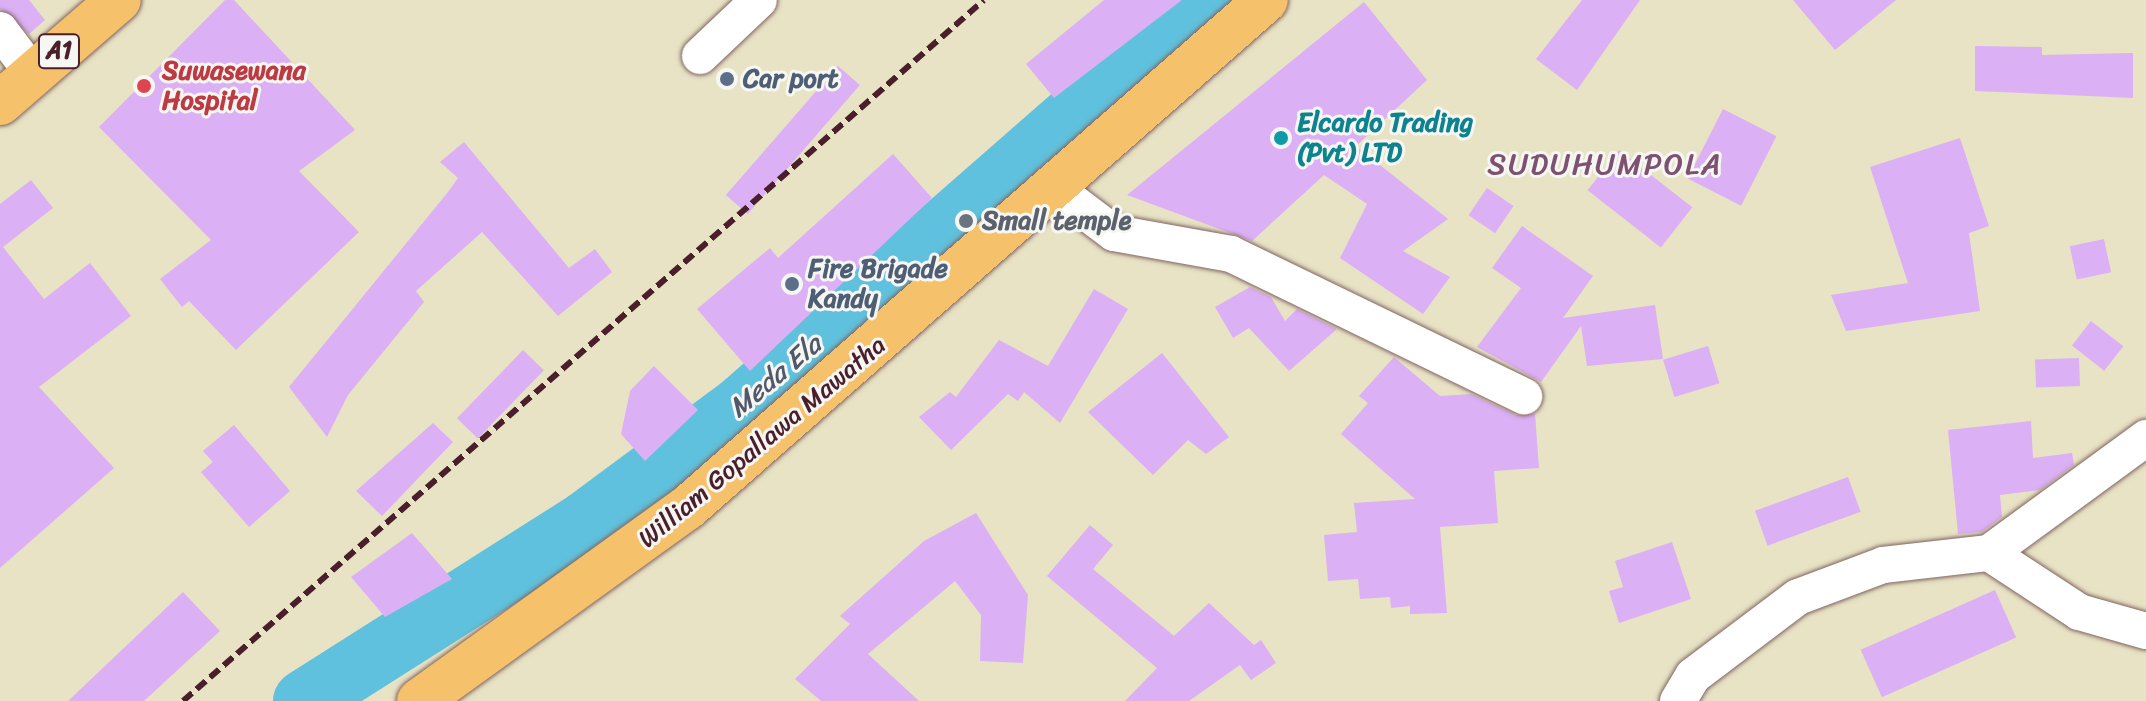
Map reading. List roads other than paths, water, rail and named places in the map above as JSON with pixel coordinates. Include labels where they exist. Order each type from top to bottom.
[{"type":"main road","name":"A1","points":[[0,103],[119,0]]},
{"type":"main road","name":"William Gopallawa Mawatha","points":[[419,701],[687,508],[1266,0]]},
{"type":"street","points":[[700,56],[759,0]]},
{"type":"street","points":[[0,30],[33,74]]},
{"type":"street","points":[[1054,188],[1114,233],[1231,254],[1524,396]]},
{"type":"street","points":[[1678,701],[1693,676],[1798,597],[1883,565],[1989,553],[2146,438]]},
{"type":"street","points":[[1989,553],[2079,612],[2146,631]]},
{"type":"waterway","name":"Meda Ela","points":[[304,701],[586,522],[742,406],[1206,0]]},
{"type":"railway","points":[[183,701],[984,0]]},
{"type":"place","name":"Car port","points":[[727,79]]},
{"type":"place","name":"Suwasewana Hospital","points":[[144,86]]},
{"type":"place","name":"Elcardo Trading (Pvt) LTD","points":[[1281,138]]},
{"type":"place","name":"Small temple","points":[[966,221]]},
{"type":"place","name":"Fire Brigade Kandy","points":[[792,284]]},
{"type":"district","name":"SUDUHUMPOLA","points":[[1605,164]]}]
